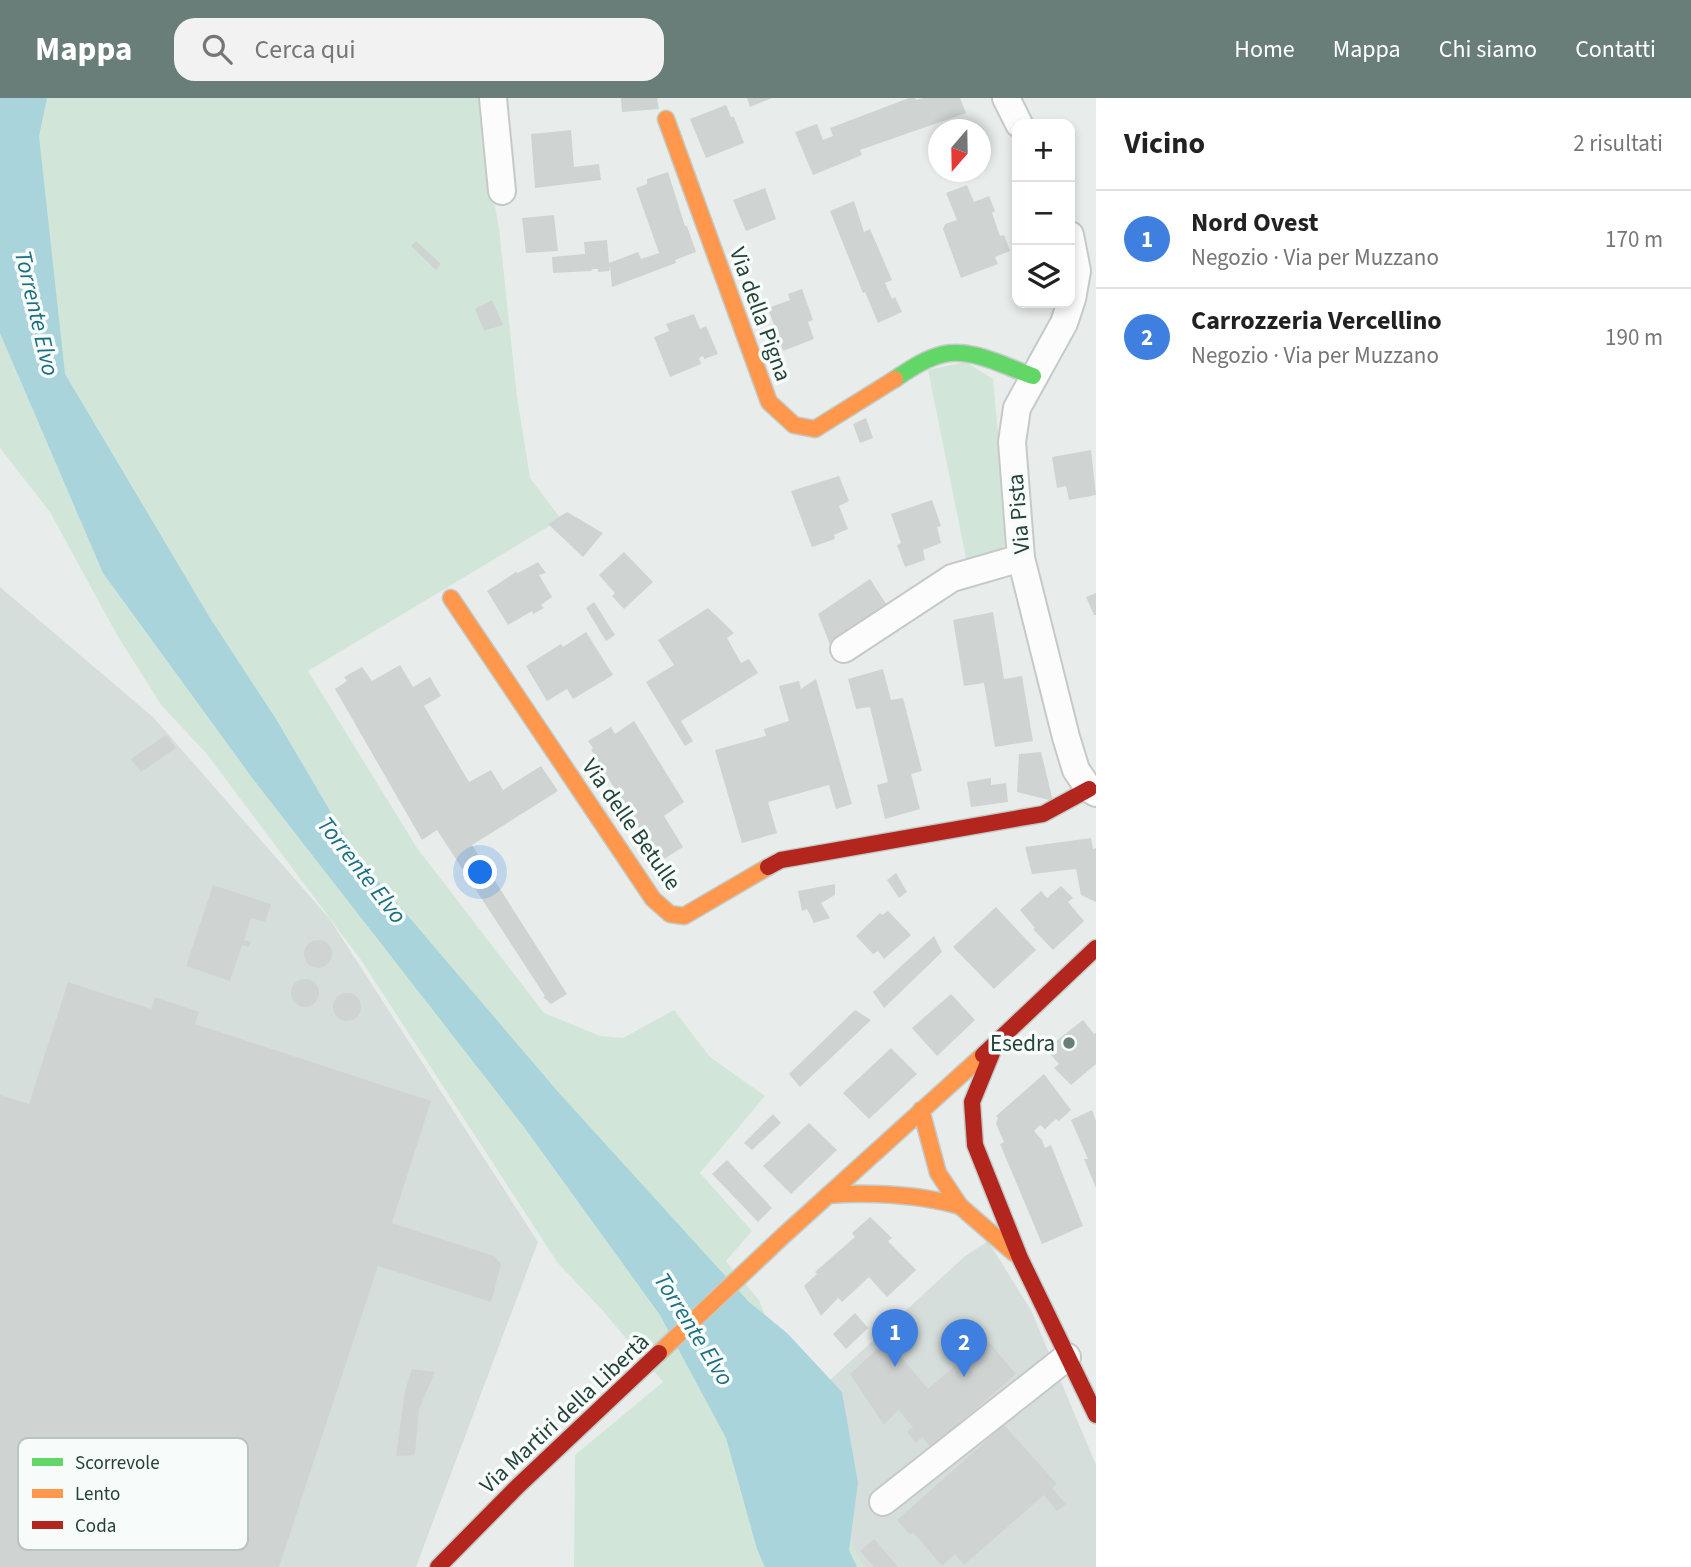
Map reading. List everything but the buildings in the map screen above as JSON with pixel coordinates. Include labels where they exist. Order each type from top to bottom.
[{"type":"street","points":[[493,98],[502,191]]},
{"type":"street","points":[[1006,98],[1016,119]]},
{"type":"street","name":"Via della Pigna","points":[[666,119],[769,402],[785,419],[801,429],[815,429],[924,361],[944,354],[967,354],[1033,376]]},
{"type":"street","name":"Via Pista","points":[[1072,245],[1077,271],[1072,299],[1064,323],[1017,408],[1012,442],[1021,558],[1076,770],[1093,791]]},
{"type":"street","points":[[844,649],[952,578],[1021,558]]},
{"type":"street","name":"Via delle Betulle","points":[[452,598],[653,899],[670,914],[684,916],[781,860],[1043,814],[1093,791]]},
{"type":"street","points":[[828,1195],[1096,948]]},
{"type":"street","points":[[996,1042],[972,1102],[975,1144],[1020,1258],[1096,1415]]},
{"type":"street","points":[[921,1110],[939,1119]]},
{"type":"street","points":[[921,1110],[938,1173],[960,1206],[1020,1258]]},
{"type":"street","points":[[957,1131],[975,1144]]},
{"type":"street","points":[[828,1195],[877,1191],[930,1197],[960,1206]]},
{"type":"street","name":"Via Martiri della Libertà","points":[[438,1567],[494,1510],[828,1195]]},
{"type":"street","points":[[883,1502],[1067,1357]]},
{"type":"shaded area","points":[[0,587],[153,717],[329,918],[538,1242],[416,1567],[0,1567]]},
{"type":"shaded area","points":[[988,1241],[1031,1310],[1096,1465],[1096,1567],[857,1567],[849,1550],[842,1392],[830,1380],[964,1257]]},
{"type":"green space","points":[[0,98],[481,98],[485,149],[499,229],[517,396],[530,478],[561,519],[308,671],[417,848],[544,1013],[600,1036],[623,1038],[674,1010],[710,1057],[765,1096],[700,1173],[752,1231],[726,1261],[759,1300],[864,1567],[574,1567],[575,1455],[663,1382],[557,1262],[361,960],[206,753],[162,706],[117,635],[50,512],[0,448]]},
{"type":"green space","points":[[966,362],[993,379],[1008,541],[999,552],[967,563],[928,370]]},
{"type":"water","name":"Torrente Elvo","points":[[0,98],[47,98],[39,136],[65,374],[210,618],[276,719],[356,855],[559,1093],[749,1302],[787,1333],[842,1392],[858,1483],[849,1550],[857,1567],[765,1567],[757,1549],[726,1438],[660,1315],[524,1127],[253,779],[103,573],[0,333]]},
{"type":"traffic: fast","points":[[895,379],[931,358],[955,353],[978,356],[1033,376]]},
{"type":"traffic: slow","points":[[666,119],[769,402],[794,425],[815,429],[895,379]]},
{"type":"traffic: slow","points":[[451,598],[653,899],[670,914],[684,916],[768,867]]},
{"type":"traffic: slow","points":[[659,1353],[783,1236],[983,1055]]},
{"type":"traffic: slow","points":[[921,1110],[938,1173],[960,1206],[1014,1253]]},
{"type":"traffic: slow","points":[[828,1195],[895,1195],[960,1206]]},
{"type":"traffic: jam","points":[[768,867],[781,860],[1043,814],[1089,789]]},
{"type":"traffic: jam","points":[[983,1055],[1096,948]]},
{"type":"traffic: jam","points":[[992,1053],[972,1102],[975,1145],[1020,1258],[1096,1415]]},
{"type":"traffic: jam","points":[[438,1567],[518,1486],[659,1353]]},
{"type":"place","name":"Esedra","points":[[1069,1043]]},
{"type":"place","name":"Nord Ovest","points":[[895,1367]]},
{"type":"place","name":"Carrozzeria Vercellino","points":[[964,1377]]}]
